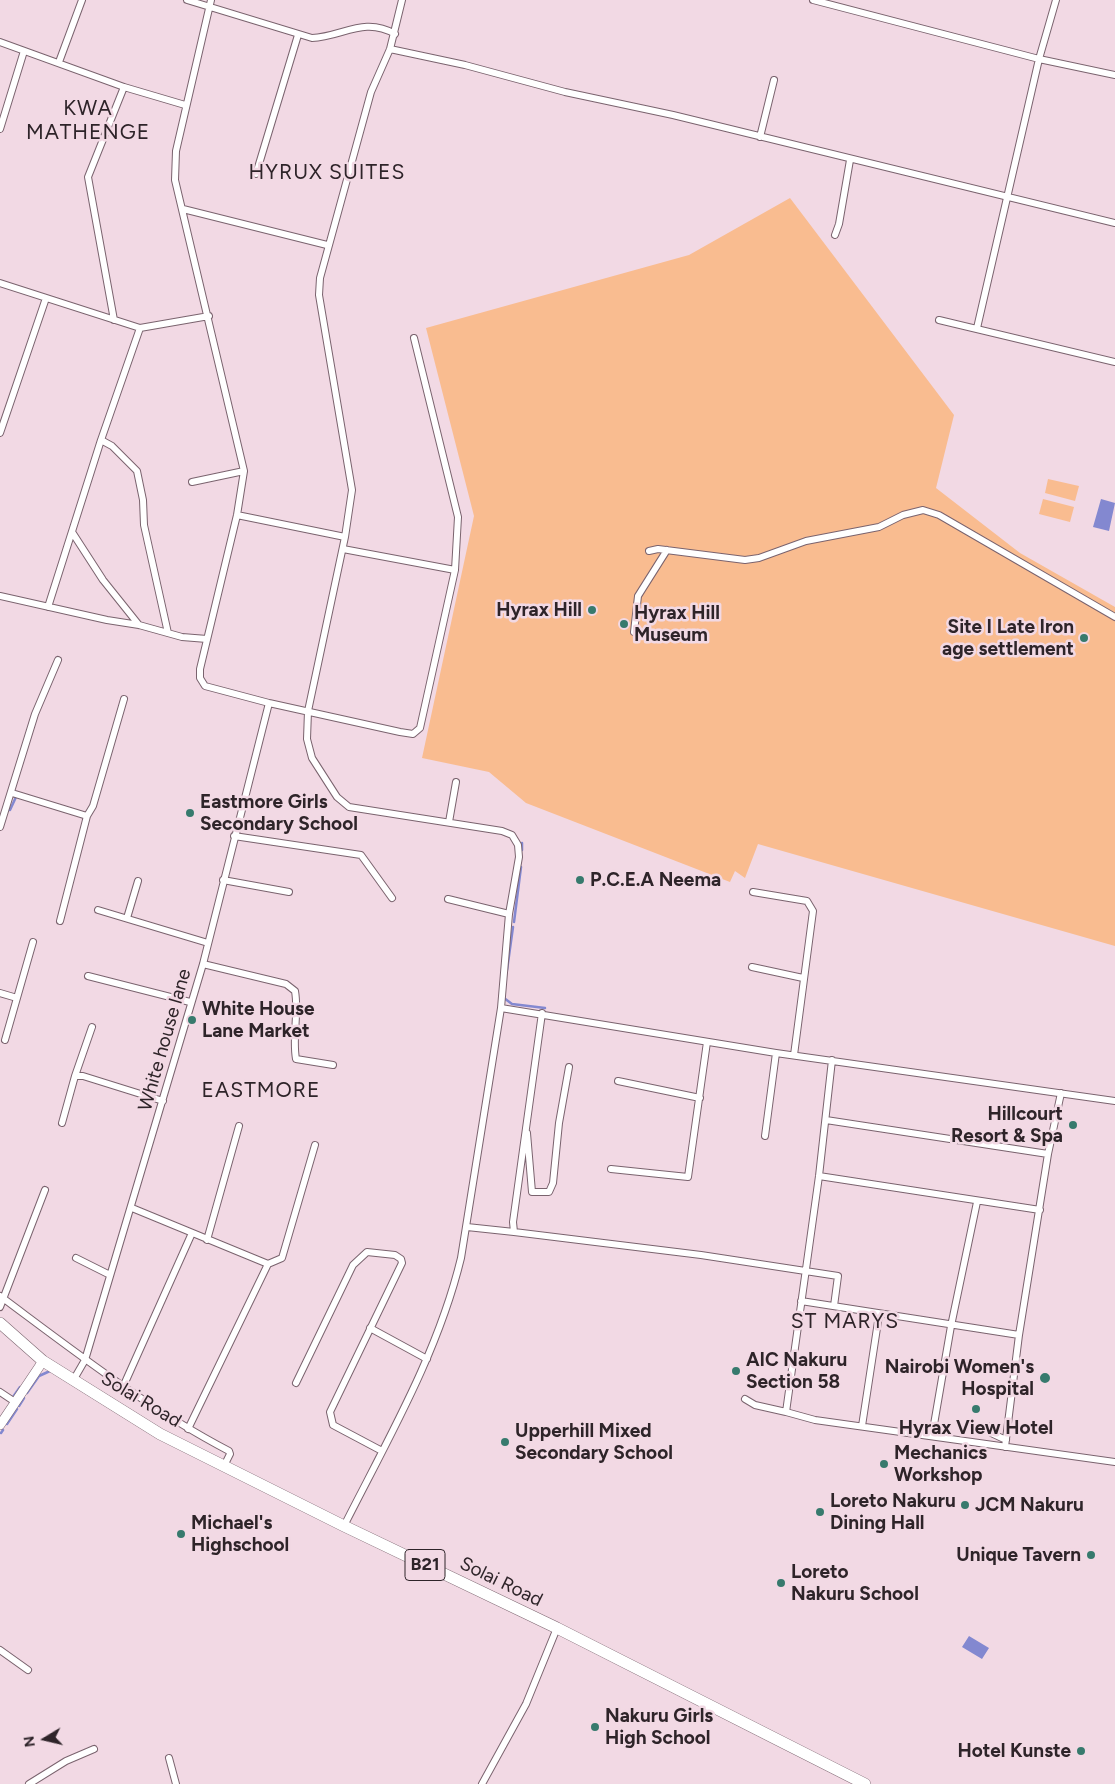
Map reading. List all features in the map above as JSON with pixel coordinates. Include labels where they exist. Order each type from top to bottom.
[{"type":"highway","name":"Solai Road","points":[[0,1323],[43,1362],[74,1379],[160,1434],[344,1526],[557,1628],[865,1784]]},
{"type":"street","points":[[59,62],[82,0]]},
{"type":"street","points":[[187,0],[298,35],[328,38],[348,29],[382,26],[395,34]]},
{"type":"street","points":[[211,0],[185,106],[174,163],[175,180],[209,316],[244,471],[237,515],[200,669],[200,678],[206,686],[269,703],[413,734],[420,728],[455,570],[458,517],[414,338]]},
{"type":"street","points":[[344,1526],[427,1360],[452,1298],[466,1227],[501,1008],[509,914],[519,857],[518,844],[512,835],[449,822],[349,807],[342,803],[308,750],[308,711],[343,549],[352,490],[319,295],[320,278],[327,246],[371,92],[390,49],[402,0]]},
{"type":"street","points":[[813,0],[1039,59],[1115,76]]},
{"type":"street","points":[[977,328],[1039,59],[1056,0]]},
{"type":"street","points":[[256,174],[298,35]]},
{"type":"street","points":[[0,42],[124,87],[185,106]]},
{"type":"street","points":[[390,49],[465,65],[565,92],[673,115],[850,160],[1115,223]]},
{"type":"street","points":[[0,129],[24,50]]},
{"type":"street","points":[[760,137],[774,80]]},
{"type":"street","points":[[114,320],[88,177],[124,87]]},
{"type":"street","points":[[835,235],[839,224],[850,160]]},
{"type":"street","points":[[183,209],[327,246]]},
{"type":"street","points":[[0,282],[140,328],[209,316]]},
{"type":"street","points":[[0,433],[46,298]]},
{"type":"street","points":[[939,320],[1115,362]]},
{"type":"street","points":[[48,607],[100,440],[140,328]]},
{"type":"street","points":[[100,440],[112,446],[137,471],[143,500],[144,525],[168,633]]},
{"type":"street","points":[[192,482],[244,471]]},
{"type":"street","points":[[648,551],[667,550],[744,560],[759,558],[806,541],[879,527],[903,514],[922,510],[939,515],[1115,617]]},
{"type":"street","points":[[237,515],[345,538]]},
{"type":"street","points":[[72,532],[103,580],[139,625]]},
{"type":"street","points":[[343,549],[455,570]]},
{"type":"street","points":[[634,632],[638,596],[667,550]]},
{"type":"street","points":[[0,596],[139,625],[168,633],[207,639]]},
{"type":"street","points":[[0,826],[12,793],[35,714],[58,660]]},
{"type":"street","points":[[60,921],[87,816],[93,806],[124,699]]},
{"type":"street","name":"White house lane","points":[[74,1379],[85,1360],[132,1208],[190,1002],[203,964],[269,703]]},
{"type":"street","points":[[449,822],[456,782]]},
{"type":"street","points":[[12,793],[87,816]]},
{"type":"street","points":[[234,836],[361,855],[392,898]]},
{"type":"street","points":[[223,880],[289,892]]},
{"type":"street","points":[[127,918],[138,881]]},
{"type":"street","points":[[753,892],[800,899],[811,906],[813,920],[803,978],[794,1055]]},
{"type":"street","points":[[448,899],[509,914]]},
{"type":"street","points":[[98,910],[208,943]]},
{"type":"street","points":[[5,1040],[33,942]]},
{"type":"street","points":[[203,964],[286,984],[295,991],[298,1008],[294,1047],[296,1059],[333,1065]]},
{"type":"street","points":[[752,966],[803,978]]},
{"type":"street","points":[[88,976],[190,1002]]},
{"type":"street","points":[[0,993],[17,998]]},
{"type":"street","points":[[501,1008],[776,1053],[1115,1101]]},
{"type":"street","points":[[514,1232],[513,1222],[526,1119],[542,1014]]},
{"type":"street","points":[[62,1123],[75,1076],[92,1027]]},
{"type":"street","points":[[611,1169],[688,1178],[707,1042]]},
{"type":"street","points":[[765,1136],[776,1053]]},
{"type":"street","points":[[786,1412],[800,1301],[819,1176],[832,1060]]},
{"type":"street","points":[[526,1119],[532,1192],[549,1192],[553,1183],[559,1123],[569,1067]]},
{"type":"street","points":[[75,1076],[83,1076],[163,1102]]},
{"type":"street","points":[[618,1081],[700,1098]]},
{"type":"street","points":[[1005,1443],[1019,1335],[1048,1154],[1061,1093]]},
{"type":"street","points":[[826,1120],[1048,1154]]},
{"type":"street","points":[[207,1240],[239,1126]]},
{"type":"street","points":[[188,1429],[268,1264],[282,1258],[315,1145]]},
{"type":"street","points":[[819,1176],[977,1202],[1040,1210]]},
{"type":"street","points":[[0,1307],[44,1190]]},
{"type":"street","points":[[932,1436],[951,1326],[977,1202]]},
{"type":"street","points":[[132,1208],[268,1264]]},
{"type":"street","points":[[466,1227],[701,1255],[838,1276],[834,1306]]},
{"type":"street","points":[[123,1387],[192,1233]]},
{"type":"street","points":[[296,1383],[353,1265],[366,1252],[395,1255],[401,1259],[402,1263],[330,1412],[333,1426],[382,1451]]},
{"type":"street","points":[[76,1258],[110,1276]]},
{"type":"street","points":[[2,1298],[123,1387],[188,1429],[229,1450],[230,1454],[224,1466]]},
{"type":"street","points":[[800,1301],[879,1315],[1019,1335]]},
{"type":"street","points":[[862,1426],[879,1315]]},
{"type":"street","points":[[370,1328],[427,1360]]},
{"type":"street","points":[[0,1425],[43,1362]]},
{"type":"street","points":[[0,1392],[15,1402]]},
{"type":"street","points":[[745,1400],[755,1405],[815,1420],[932,1436],[1005,1443],[1115,1462]]},
{"type":"street","points":[[991,1426],[991,1434],[1005,1443]]},
{"type":"street","points":[[482,1784],[526,1704],[557,1628]]},
{"type":"street","points":[[0,1650],[28,1670]]},
{"type":"street","points":[[29,1784],[38,1782],[66,1761],[94,1750]]},
{"type":"street","points":[[169,1758],[176,1784]]},
{"type":"shaded area","points":[[790,198],[954,415],[936,488],[1020,553],[1115,607],[1115,946],[758,844],[745,878],[735,871],[730,882],[526,803],[489,772],[422,758],[474,516],[426,328],[689,255]]},
{"type":"shaded area","points":[[1048,479],[1079,486],[1075,501],[1045,493]]},
{"type":"shaded area","points":[[1043,499],[1074,507],[1070,522],[1039,514]]},
{"type":"water","points":[[1101,499],[1115,503],[1109,531],[1093,527]]},
{"type":"water","points":[[969,1636],[989,1648],[982,1659],[962,1647]]},
{"type":"waterway","points":[[10,810],[16,797]]},
{"type":"waterway","points":[[522,843],[522,850]]},
{"type":"waterway","points":[[514,922],[521,867]]},
{"type":"waterway","points":[[507,970],[513,927]]},
{"type":"waterway","points":[[504,998],[512,1004],[545,1008]]},
{"type":"waterway","points":[[27,1393],[39,1376],[50,1371]]},
{"type":"waterway","points":[[13,1397],[20,1387]]},
{"type":"waterway","points":[[19,1406],[24,1398]]},
{"type":"waterway","points":[[7,1424],[17,1409]]},
{"type":"place","name":"Hyrax Hill","points":[[592,610]]},
{"type":"place","name":"Hyrax Hill Museum","points":[[624,624]]},
{"type":"place","name":"Site I Late Iron age settlement","points":[[1084,638]]},
{"type":"place","name":"Eastmore Girls Secondary School","points":[[190,813]]},
{"type":"place","name":"P.C.E.A Neema","points":[[580,880]]},
{"type":"place","name":"White House Lane Market","points":[[192,1020]]},
{"type":"place","name":"Hillcourt Resort & Spa","points":[[1073,1125]]},
{"type":"place","name":"AIC Nakuru Section 58","points":[[736,1371]]},
{"type":"place","name":"Nairobi Women's Hospital","points":[[1045,1378]]},
{"type":"place","name":"Hyrax View Hotel","points":[[976,1409]]},
{"type":"place","name":"Upperhill Mixed Secondary School","points":[[505,1442]]},
{"type":"place","name":"Mechanics Workshop","points":[[884,1464]]},
{"type":"place","name":"JCM Nakuru","points":[[965,1505]]},
{"type":"place","name":"Loreto Nakuru Dining Hall","points":[[820,1512]]},
{"type":"place","name":"Michael's Highschool","points":[[181,1534]]},
{"type":"place","name":"Unique Tavern","points":[[1091,1555]]},
{"type":"place","name":"Loreto Nakuru School","points":[[781,1583]]},
{"type":"place","name":"Nakuru Girls High School","points":[[595,1727]]},
{"type":"place","name":"Hotel Kunste","points":[[1081,1751]]},
{"type":"district","name":"KWA MATHENGE","points":[[88,121]]},
{"type":"district","name":"HYRUX SUITES","points":[[327,173]]},
{"type":"district","name":"EASTMORE","points":[[261,1091]]},
{"type":"district","name":"ST MARYS","points":[[845,1322]]}]
